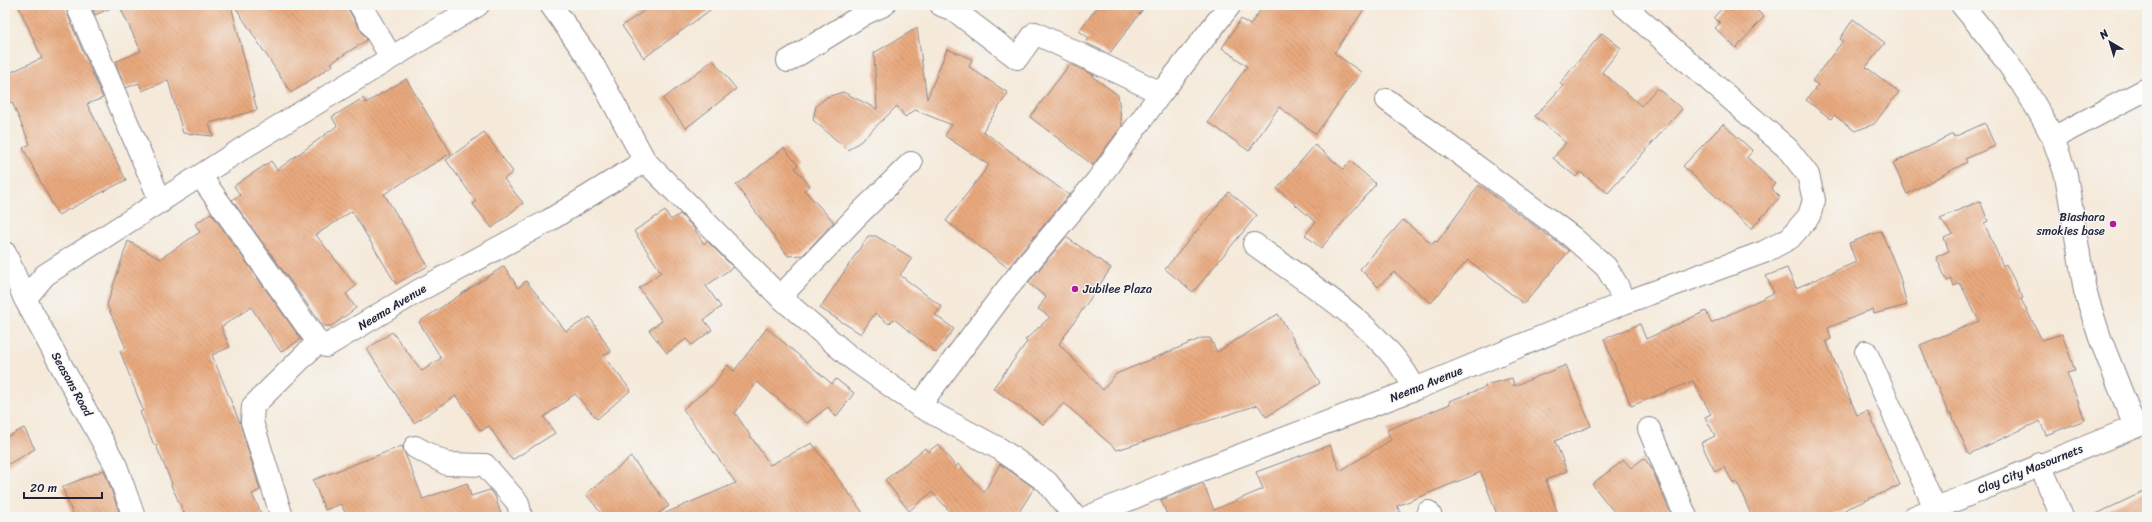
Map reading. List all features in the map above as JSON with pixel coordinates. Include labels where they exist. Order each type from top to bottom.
[{"type":"street","points":[[77,5],[161,202]]},
{"type":"street","points":[[360,5],[391,57]]},
{"type":"street","points":[[25,299],[45,275],[391,57],[478,5]]},
{"type":"street","points":[[551,5],[592,64],[645,161],[780,297],[850,358],[919,406],[1000,449],[1041,478],[1065,503],[1075,517]]},
{"type":"street","points":[[788,61],[866,13],[884,5]]},
{"type":"street","points":[[941,5],[954,10],[1017,58],[1035,33],[1161,93]]},
{"type":"street","points":[[919,406],[1006,290],[1096,182],[1161,93],[1230,5]]},
{"type":"street","name":"Neema Avenue","points":[[1088,517],[1180,478],[1415,389],[1624,303],[1764,252],[1790,238],[1810,216],[1814,200],[1808,175],[1788,149],[1623,5]]},
{"type":"street","points":[[1962,5],[1999,50],[2031,96],[2053,138],[2066,175],[2085,291],[2100,338],[2141,425]]},
{"type":"street","points":[[2053,138],[2147,89]]},
{"type":"street","points":[[1387,100],[1572,237],[1606,267],[1618,285],[1624,303]]},
{"type":"street","name":"Neema Avenue","points":[[318,342],[326,346],[420,290],[548,221],[645,161]]},
{"type":"street","points":[[780,297],[911,162]]},
{"type":"street","points":[[201,176],[318,342],[253,406],[252,422],[282,517]]},
{"type":"street","points":[[1254,244],[1350,315],[1386,346],[1405,369],[1415,389]]},
{"type":"street","name":"Seasons Road","points":[[5,253],[25,299],[116,466],[134,517]]},
{"type":"street","points":[[1866,352],[1935,508]]},
{"type":"street","name":"Clay City Masournets","points":[[1914,517],[2040,464],[2141,425]]},
{"type":"street","points":[[1649,429],[1686,517]]},
{"type":"street","points":[[415,447],[447,464],[485,465],[518,503],[522,517]]},
{"type":"street","points":[[2040,464],[2062,517]]},
{"type":"building","points":[[18,5],[65,5],[72,26],[103,98],[87,104],[126,180],[58,215],[23,148],[30,144],[12,102],[5,105],[5,75],[42,58]]},
{"type":"building","points":[[91,5],[117,5],[95,15]]},
{"type":"building","points":[[119,5],[231,5],[257,110],[209,123],[213,136],[183,133],[168,80],[142,91],[139,83],[126,88],[115,62],[141,51]]},
{"type":"building","points":[[234,5],[348,5],[349,11],[367,40],[331,63],[333,65],[291,93]]},
{"type":"building","points":[[652,5],[717,5],[644,58],[622,26]]},
{"type":"building","points":[[1099,5],[1146,5],[1109,54],[1086,43],[1089,38],[1079,31]]},
{"type":"building","points":[[1264,5],[1367,5],[1334,53],[1361,72],[1316,134],[1279,107],[1249,151],[1208,122],[1247,66],[1222,48],[1241,19],[1250,25]]},
{"type":"building","points":[[1725,5],[1751,5],[1764,17],[1736,48],[1715,28],[1720,23],[1714,17]]},
{"type":"building","points":[[1853,19],[1885,43],[1866,67],[1899,92],[1874,124],[1855,131],[1834,115],[1831,119],[1806,100],[1818,85],[1812,81],[1843,41],[1840,39]]},
{"type":"building","points":[[917,28],[927,99],[947,49],[972,59],[969,67],[1008,93],[983,131],[1069,195],[1008,268],[946,221],[989,165],[945,136],[952,125],[915,110],[905,117],[897,106],[861,141],[848,150],[813,120],[816,106],[827,97],[843,92],[877,109],[874,53]]},
{"type":"building","points":[[1602,33],[1621,48],[1602,72],[1641,106],[1657,88],[1682,109],[1608,193],[1580,172],[1576,177],[1553,158],[1566,143],[1535,116],[1563,86],[1560,83]]},
{"type":"building","points":[[713,60],[736,89],[686,128],[663,99]]},
{"type":"building","points":[[1070,64],[1094,75],[1093,77],[1118,95],[1122,126],[1093,165],[1030,117]]},
{"type":"building","points":[[406,79],[451,153],[384,194],[428,266],[396,284],[352,211],[316,235],[356,286],[346,294],[356,308],[332,326],[323,326],[232,200],[240,195],[234,186],[271,161],[277,170],[337,126],[332,117],[363,98],[366,103]]},
{"type":"building","points":[[1985,123],[1995,146],[1965,159],[1967,162],[1907,194],[1893,163],[1953,134],[1954,137]]},
{"type":"building","points":[[1723,124],[1753,151],[1747,157],[1775,184],[1771,188],[1780,197],[1751,229],[1683,166]]},
{"type":"building","points":[[484,132],[513,172],[504,179],[523,203],[492,228],[473,204],[476,201],[446,160]]},
{"type":"building","points":[[1315,145],[1343,169],[1350,161],[1376,184],[1321,248],[1305,235],[1316,222],[1277,189]]},
{"type":"building","points":[[784,148],[798,165],[795,168],[810,186],[804,190],[834,222],[803,255],[788,256],[736,185]]},
{"type":"building","points":[[1479,185],[1569,251],[1524,304],[1468,260],[1431,303],[1394,272],[1378,287],[1360,269],[1403,220],[1432,244],[1435,241],[1437,242]]},
{"type":"building","points":[[1229,192],[1257,215],[1193,292],[1165,269]]},
{"type":"building","points":[[1980,201],[1988,221],[1984,223],[2003,266],[2006,264],[2023,298],[2021,299],[2042,340],[2062,334],[2075,371],[2067,373],[2085,420],[2046,435],[2040,421],[1969,454],[1951,414],[1949,415],[1920,345],[1979,321],[1960,283],[1954,286],[1951,279],[1947,281],[1936,257],[1949,251],[1944,238],[1953,234],[1940,218]]},
{"type":"building","points":[[665,211],[671,220],[680,214],[693,227],[704,244],[707,241],[733,267],[706,286],[721,307],[704,320],[712,330],[692,345],[686,339],[667,353],[649,330],[662,321],[639,288],[661,272],[634,231]]},
{"type":"building","points":[[211,213],[301,339],[281,352],[251,307],[221,327],[230,347],[212,355],[240,423],[260,490],[252,494],[263,517],[186,517],[171,485],[172,484],[156,445],[154,445],[140,412],[143,410],[120,351],[126,348],[107,305],[128,241],[160,259],[200,232],[195,224]]},
{"type":"building","points":[[1881,231],[1899,274],[1907,305],[1874,314],[1873,309],[1828,328],[1831,339],[1826,341],[1857,415],[1868,411],[1900,485],[1829,517],[1752,517],[1737,482],[1734,484],[1724,467],[1715,472],[1701,443],[1715,436],[1705,417],[1711,414],[1693,381],[1631,406],[1604,339],[1640,324],[1646,339],[1706,311],[1711,323],[1774,293],[1766,276],[1787,268],[1796,288],[1856,262],[1849,243]]},
{"type":"building","points":[[868,236],[876,236],[912,258],[900,275],[942,307],[935,315],[954,329],[936,353],[894,319],[889,324],[875,313],[861,334],[820,308]]},
{"type":"building","points":[[1066,237],[1111,268],[1059,344],[1103,390],[1116,374],[1202,338],[1210,338],[1217,352],[1278,314],[1320,383],[1266,417],[1258,405],[1117,450],[1064,403],[1043,424],[993,388],[1027,342],[1025,340],[1050,317],[1038,309],[1046,297],[1028,283]]},
{"type":"building","points":[[504,266],[518,288],[526,281],[566,331],[590,317],[611,352],[603,356],[631,390],[597,419],[575,394],[544,417],[555,433],[512,460],[489,426],[481,431],[456,396],[414,423],[367,349],[392,332],[422,371],[441,358],[419,322]]},
{"type":"building","points":[[767,328],[832,384],[836,379],[854,393],[836,417],[828,407],[807,423],[757,382],[735,413],[770,465],[812,443],[866,517],[656,517],[736,483],[683,409],[714,384],[727,365],[734,371]]},
{"type":"building","points":[[1566,365],[1591,426],[1555,441],[1567,471],[1546,480],[1559,517],[1498,517],[1481,472],[1397,506],[1403,517],[1168,517],[1161,500],[1203,483],[1214,510],[1263,489],[1256,472],[1330,445],[1340,471],[1391,440],[1387,430],[1450,404],[1449,401],[1486,387],[1485,385],[1512,378],[1514,386]]},
{"type":"building","points":[[24,428],[35,449],[5,466],[5,438]]},
{"type":"building","points":[[938,444],[956,467],[958,464],[984,492],[1000,464],[1034,488],[1016,517],[955,517],[932,492],[909,511],[885,480],[925,448],[928,452]]},
{"type":"building","points":[[402,446],[423,499],[467,483],[471,496],[490,490],[495,496],[502,517],[347,517],[341,504],[325,510],[313,480]]},
{"type":"building","points":[[631,457],[669,506],[653,517],[604,517],[586,494]]},
{"type":"building","points":[[1644,458],[1652,469],[1672,517],[1618,517],[1592,484],[1624,460],[1631,468]]},
{"type":"building","points":[[104,470],[121,517],[74,517],[62,487]]},
{"type":"building","points":[[2147,490],[2147,517],[2090,517]]},
{"type":"place","name":"Biashara smokies base","points":[[2113,224]]},
{"type":"place","name":"Jubilee Plaza","points":[[1075,289]]}]
